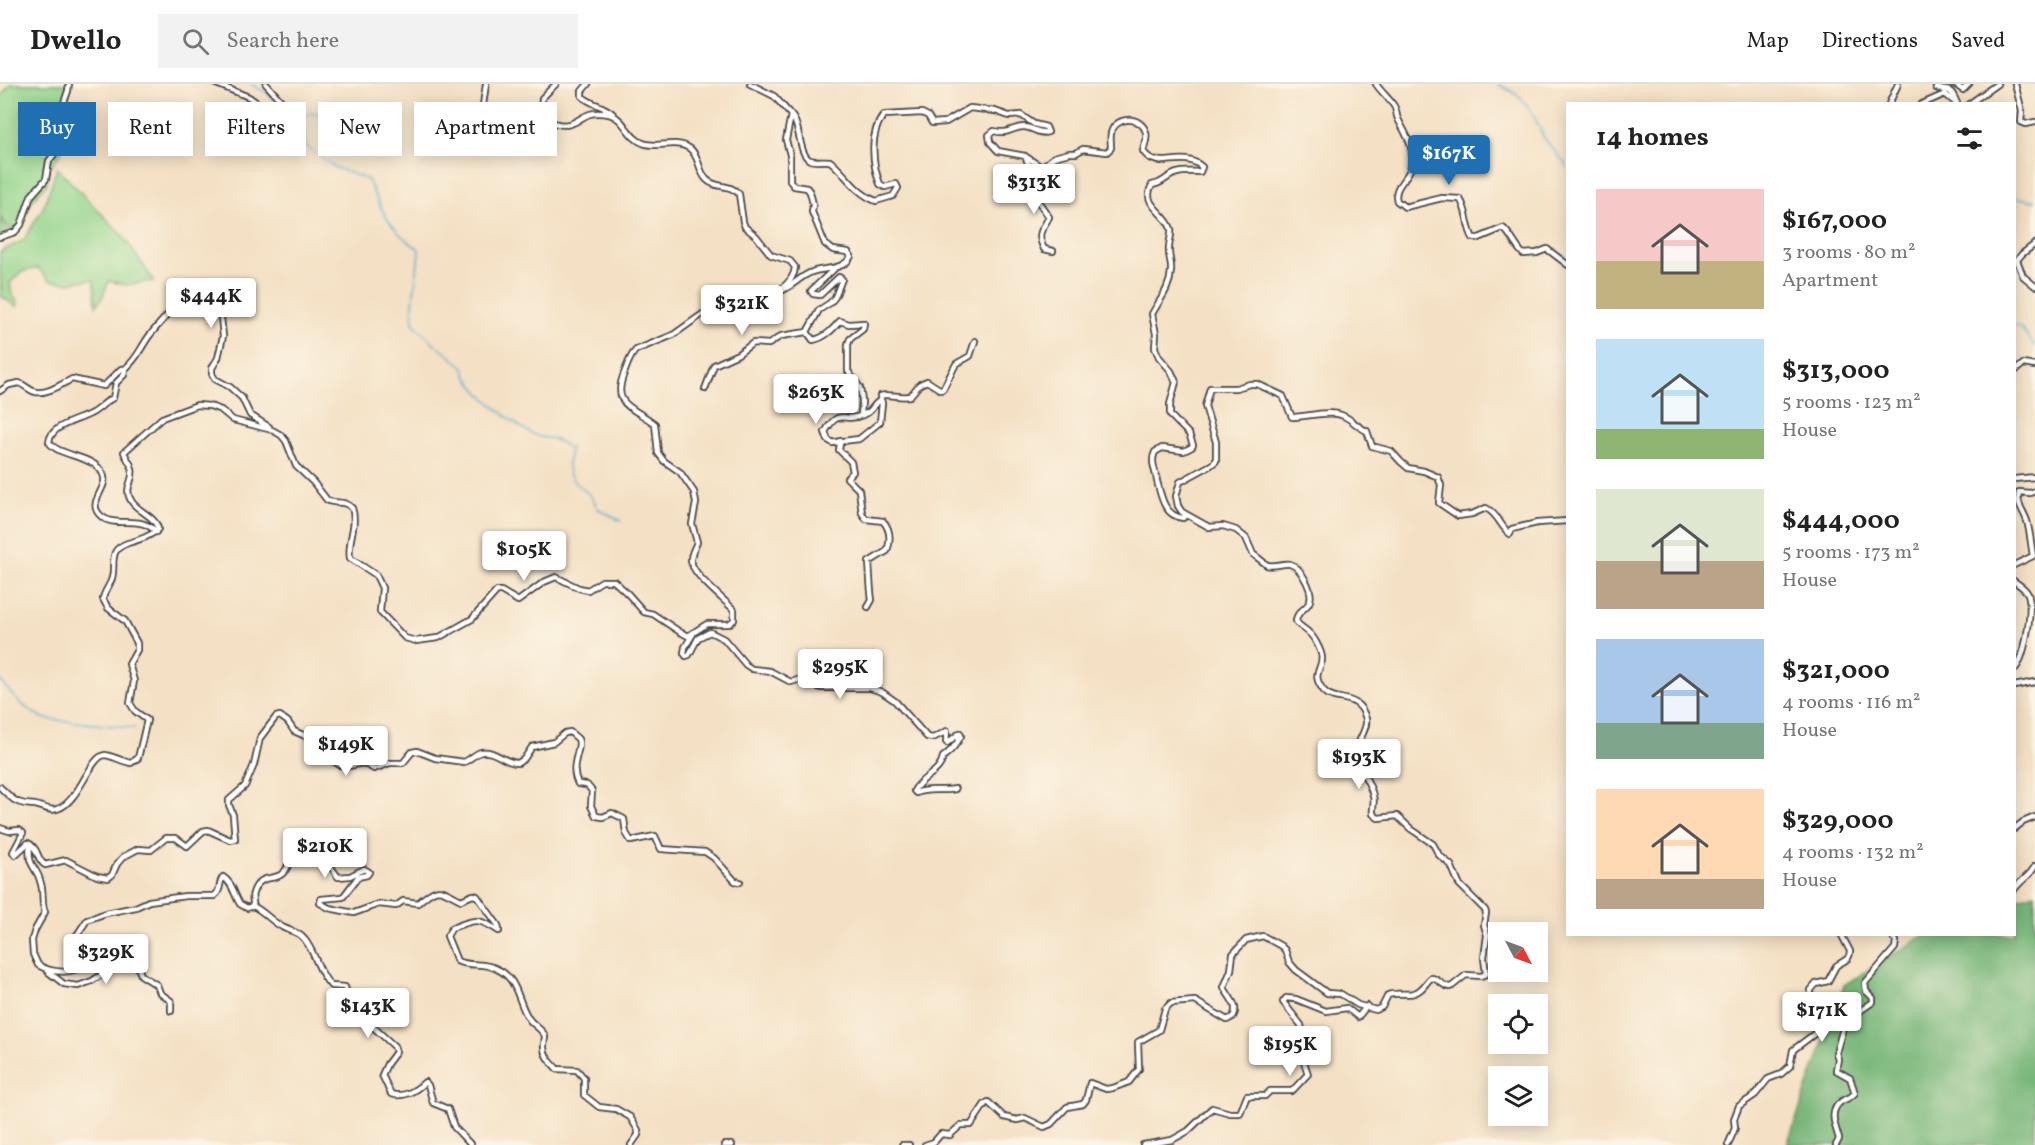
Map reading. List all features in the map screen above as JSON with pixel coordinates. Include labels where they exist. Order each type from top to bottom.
[{"type":"street","points":[[0,237],[15,232],[21,225],[32,196],[46,179],[49,161],[61,145],[57,120],[69,91],[69,84]]},
{"type":"street","points":[[216,84],[249,97],[263,107],[279,112],[283,110],[284,103],[266,84]]},
{"type":"street","points":[[484,102],[486,84]]},
{"type":"street","points":[[556,84],[542,100],[543,113],[552,122],[568,124],[594,113],[614,116]]},
{"type":"street","points":[[588,84],[582,91],[582,96],[587,101],[607,109],[640,142],[656,146],[680,145],[690,148],[695,154],[699,170],[708,182],[736,191],[741,198],[742,222],[745,227],[756,236],[771,255],[790,261],[795,267],[790,280],[771,293]]},
{"type":"street","points":[[750,84],[774,96],[791,115],[797,123],[807,158],[813,161],[830,161],[853,187],[864,196],[876,201],[893,196],[898,188],[896,184],[885,187],[879,183],[873,152],[873,141],[884,115],[922,113],[928,116],[932,123],[946,122],[970,108],[995,111],[1009,116],[1021,115],[1034,124],[1046,127],[1047,132],[1042,134],[1024,127],[1005,133],[994,131],[989,135],[990,142],[999,151],[1025,156],[1040,166],[1054,157],[1073,154],[1083,148],[1107,152],[1111,148],[1111,132],[1114,126],[1128,120],[1138,123],[1146,131],[1147,140],[1143,152],[1152,161],[1186,160],[1202,167],[1197,173],[1186,171],[1171,175],[1160,184],[1152,185],[1149,195],[1153,206],[1168,223],[1171,234],[1168,249],[1171,266],[1170,278],[1164,297],[1152,314],[1156,334],[1155,348],[1176,382],[1170,404],[1170,415],[1189,434],[1193,445],[1184,451],[1162,448],[1155,452],[1153,461],[1160,497],[1165,506],[1179,518],[1187,515]]},
{"type":"street","points":[[1376,84],[1396,110],[1396,116],[1411,145],[1412,165],[1410,172],[1397,190],[1395,195],[1397,201],[1405,207],[1442,198],[1460,200],[1464,206],[1468,227],[1473,238],[1479,238],[1503,228],[1523,254],[1537,253],[1547,249],[1566,263]]},
{"type":"street","points":[[1889,102],[1898,84]]},
{"type":"street","points":[[1939,84],[1936,88],[1948,89],[1957,102]]},
{"type":"street","points":[[1954,84],[1963,90],[1969,84]]},
{"type":"street","points":[[1972,102],[1997,84]]},
{"type":"street","points":[[2015,84],[2022,111],[2021,122],[2026,124],[2035,122]]},
{"type":"street","points":[[1926,102],[1943,94],[1955,102]]},
{"type":"street","points":[[0,391],[9,385],[19,383],[36,392],[42,392],[72,379],[104,386],[121,369],[125,369],[135,360],[151,335],[173,309],[200,286],[211,288],[219,299],[223,336],[212,374],[242,398],[250,416],[286,441],[296,466],[327,500],[343,502],[352,508],[355,517],[349,547],[350,558],[376,575],[382,588],[380,612],[405,638],[416,641],[444,636],[472,619],[497,591],[518,601],[544,582],[556,577],[588,590],[602,581],[614,581],[644,612],[653,614],[688,636],[707,624],[729,624],[734,620],[734,610],[691,564],[691,555],[697,542],[692,524],[696,503],[693,488],[680,472],[657,453],[654,424],[634,411],[623,400],[620,380],[636,350],[673,335],[704,313],[716,309],[727,294],[739,293],[759,297],[782,292],[814,271],[836,267],[848,261],[850,254],[833,250],[825,244],[812,212],[810,192],[803,187],[794,186],[790,181],[790,155],[786,140],[791,115]]},
{"type":"street","points":[[1025,156],[1030,168],[1032,192],[1049,217],[1041,229],[1040,241],[1044,249],[1053,251]]},
{"type":"street","points":[[2035,244],[2017,260],[2023,276],[2035,286]]},
{"type":"street","points":[[807,332],[819,309],[832,301],[842,279],[839,277],[820,295],[813,294],[811,291],[836,267]]},
{"type":"street","points":[[807,332],[813,340],[817,340],[830,332],[840,321],[849,324],[864,323],[863,329],[850,339],[848,344],[848,371],[860,388],[863,415]]},
{"type":"street","points":[[705,389],[714,365],[738,354],[747,346],[757,343],[769,344],[781,336],[807,332]]},
{"type":"street","points":[[881,400],[872,410],[863,415],[855,418],[841,416],[830,424],[825,432],[828,441],[833,443],[859,439],[880,422],[882,403],[880,396],[910,396],[920,384],[927,381],[941,390],[956,364],[970,356],[975,340]]},
{"type":"street","points":[[2016,370],[2023,364],[2035,366]]},
{"type":"street","points":[[125,369],[124,375],[116,383],[113,398],[104,402],[92,414],[57,429],[50,435],[49,442],[55,448],[78,456],[94,465],[103,473],[103,482],[96,502],[97,512],[101,517],[111,522],[129,521],[149,525],[156,532]]},
{"type":"street","points":[[925,1145],[934,1142],[941,1134],[950,1135],[961,1125],[971,1125],[988,1102],[1004,1117],[1025,1118],[1044,1127],[1051,1124],[1067,1107],[1083,1104],[1090,1083],[1110,1089],[1125,1084],[1139,1069],[1138,1042],[1159,1030],[1165,1009],[1171,1004],[1195,1001],[1220,1018],[1227,1020],[1233,1017],[1235,1012],[1233,1000],[1224,987],[1231,970],[1233,954],[1246,940],[1263,936],[1274,941],[1285,950],[1296,970],[1327,993],[1341,994],[1358,1005],[1380,1010],[1388,995],[1394,993],[1408,995],[1419,991],[1431,978],[1436,978],[1449,987],[1466,975],[1484,976],[1487,971],[1484,958],[1487,935],[1484,921],[1486,913],[1459,884],[1451,865],[1439,855],[1430,841],[1411,829],[1397,816],[1378,818],[1373,814],[1374,798],[1356,752],[1366,718],[1352,700],[1342,697],[1333,698],[1317,680],[1316,675],[1322,658],[1321,652],[1312,635],[1296,621],[1297,613],[1310,601],[1311,594],[1299,569],[1285,564],[1267,566],[1252,554],[1246,538],[1236,530],[1223,526],[1209,527],[1182,512],[1178,506],[1177,487],[1182,479],[1216,461],[1216,442],[1205,406],[1210,388],[1236,388],[1254,383],[1282,396],[1292,417],[1323,413],[1340,414],[1367,431],[1372,446],[1392,450],[1408,468],[1438,477],[1441,485],[1439,502],[1458,516],[1472,514],[1486,508],[1498,517],[1502,528],[1510,534],[1512,529],[1523,526],[1566,521]]},
{"type":"street","points":[[156,532],[158,525],[156,522],[140,510],[129,497],[128,488],[132,470],[124,452],[129,446],[160,419],[197,405],[218,408],[233,420],[272,430]]},
{"type":"street","points":[[843,441],[839,450],[848,457],[853,469],[847,478],[859,490],[858,498],[862,513],[866,519],[883,521],[889,529],[890,540],[887,551],[869,562],[871,574],[869,587],[872,600],[868,607]]},
{"type":"street","points":[[2016,479],[2035,477]]},
{"type":"street","points":[[2016,564],[2033,556],[2026,518],[2021,509],[2018,494],[2023,491],[2031,493],[2035,490]]},
{"type":"street","points":[[0,787],[19,804],[56,810],[63,806],[82,786],[98,758],[107,755],[131,764],[138,758],[147,720],[135,711],[130,703],[134,681],[129,664],[138,646],[125,621],[108,608],[103,599],[113,575],[112,564],[115,552],[121,546],[156,532]]},
{"type":"street","points":[[2016,582],[2025,589],[2031,606],[2022,659],[2016,667]]},
{"type":"street","points":[[693,634],[685,647],[686,656],[689,655],[698,638],[710,632],[724,639],[752,669],[770,671],[791,682],[801,679],[821,688],[859,687],[876,690],[889,696],[918,724],[927,737],[933,738],[947,731],[947,743],[960,733],[961,736],[951,752],[943,757],[941,765],[936,771],[927,775],[914,791],[916,794],[934,789],[943,792],[955,789]]},
{"type":"street","points":[[2016,686],[2035,682]]},
{"type":"street","points":[[30,844],[37,851],[39,861],[45,865],[66,860],[105,878],[112,875],[123,857],[138,849],[151,850],[166,838],[176,838],[187,846],[203,831],[208,830],[233,840],[236,836],[229,800],[245,786],[254,765],[260,738],[268,729],[271,721],[278,716],[284,719],[294,731],[310,738],[319,752],[340,765],[363,763],[372,769],[390,763],[403,763],[412,752],[417,751],[435,758],[464,762],[476,753],[490,752],[506,761],[518,763],[524,759],[532,747],[554,742],[565,732],[570,732],[578,738],[579,743],[574,766],[575,776],[578,784],[587,785],[592,791],[591,806],[596,816],[603,817],[612,813],[620,816],[624,819],[626,833],[631,841],[656,836],[661,849],[705,852],[714,858],[735,881],[740,882]]},
{"type":"street","points":[[2016,827],[2035,818]]},
{"type":"street","points":[[0,828],[22,831],[22,837],[13,852],[15,855],[20,853],[26,844],[30,844]]},
{"type":"street","points":[[471,1145],[454,1127],[448,1109],[433,1103],[425,1082],[409,1093],[395,1096],[391,1094],[382,1075],[383,1069],[396,1052],[394,1046],[370,1024],[374,1008],[350,998],[345,987],[331,986],[324,979],[305,939],[296,932],[279,925],[253,906],[252,894],[255,888],[265,878],[284,873],[292,844],[298,837],[306,834],[321,840],[331,867],[338,877],[350,876],[364,869],[369,872],[358,878],[343,897],[321,899],[319,902],[321,905],[354,913],[379,904],[396,906],[403,902],[418,903],[434,891],[445,891],[461,900],[473,895],[477,896],[498,925],[498,931],[471,920],[452,927],[447,936],[457,961],[467,965],[490,965],[501,970],[515,985],[532,1024],[544,1033],[543,1048],[546,1056],[557,1069],[577,1070],[584,1078],[584,1095],[596,1105],[616,1109],[630,1117],[638,1130],[638,1135],[631,1145]]},
{"type":"street","points":[[30,844],[29,862],[41,882],[45,912],[33,934],[33,954],[38,965],[60,981],[73,987],[96,979],[108,970],[115,960],[131,961],[141,975],[157,985],[160,993],[171,1002],[171,1011]]},
{"type":"street","points":[[2016,888],[2029,876],[2035,866]]},
{"type":"street","points":[[45,969],[65,972],[78,969],[85,964],[85,961],[75,954],[71,947],[73,940],[87,920],[136,907],[149,901],[186,896],[214,896],[220,890],[220,881],[223,877],[228,880],[235,891],[240,904],[247,908],[253,906]]},
{"type":"street","points":[[1728,1145],[1735,1128],[1734,1119],[1739,1106],[1755,1095],[1768,1078],[1781,1074],[1790,1066],[1793,1050],[1817,1033],[1819,1022],[1810,1005],[1810,990],[1816,984],[1828,981],[1836,966],[1848,957],[1850,951],[1842,936]]},
{"type":"street","points":[[1836,1145],[1839,1139],[1833,1116],[1839,1103],[1855,1093],[1850,1078],[1836,1071],[1837,1051],[1846,1017],[1857,1013],[1873,1002],[1866,991],[1865,983],[1895,948],[1896,941],[1892,936]]},
{"type":"street","points":[[1143,1145],[1172,1140],[1188,1131],[1212,1108],[1240,1113],[1247,1096],[1265,1096],[1270,1091],[1287,1092],[1297,1086],[1308,1074],[1302,1056],[1305,1037],[1301,1025],[1283,1002],[1286,998],[1296,999],[1326,1011],[1347,1008],[1358,1017],[1367,1006]]},
{"type":"street","points":[[724,1145],[732,1145]]},
{"type":"street","points":[[902,1145],[909,1145]]},
{"type":"green space","points":[[10,84],[66,84],[69,90],[66,102],[18,102],[18,156],[59,156],[50,167],[47,184],[32,201],[18,229],[10,229],[1,218],[7,234],[6,238],[0,239],[0,98]]},
{"type":"green space","points":[[57,168],[123,236],[154,281],[126,285],[109,281],[96,306],[94,280],[72,283],[50,281],[38,268],[21,272],[10,283],[12,294],[18,303],[17,307],[1,296],[0,252],[24,240],[44,206]]},
{"type":"green space","points":[[2035,893],[2035,1145],[1787,1145],[1844,985],[1923,936],[2016,936],[2016,899]]},
{"type":"waterway","points":[[251,84],[267,93],[275,102]]},
{"type":"waterway","points":[[1498,84],[1519,96],[1533,114],[1544,138],[1566,165]]},
{"type":"waterway","points":[[306,115],[318,113]]},
{"type":"waterway","points":[[306,146],[334,167],[368,180],[388,219],[401,235],[419,249],[413,323],[464,367],[467,375],[483,396],[508,418],[531,433],[554,439],[570,448],[568,468],[572,479],[591,496],[597,508],[621,521]]},
{"type":"waterway","points":[[2016,197],[2035,201]]},
{"type":"waterway","points":[[2016,326],[2020,327],[2035,346]]},
{"type":"waterway","points":[[0,680],[20,703],[46,719],[134,728]]}]
